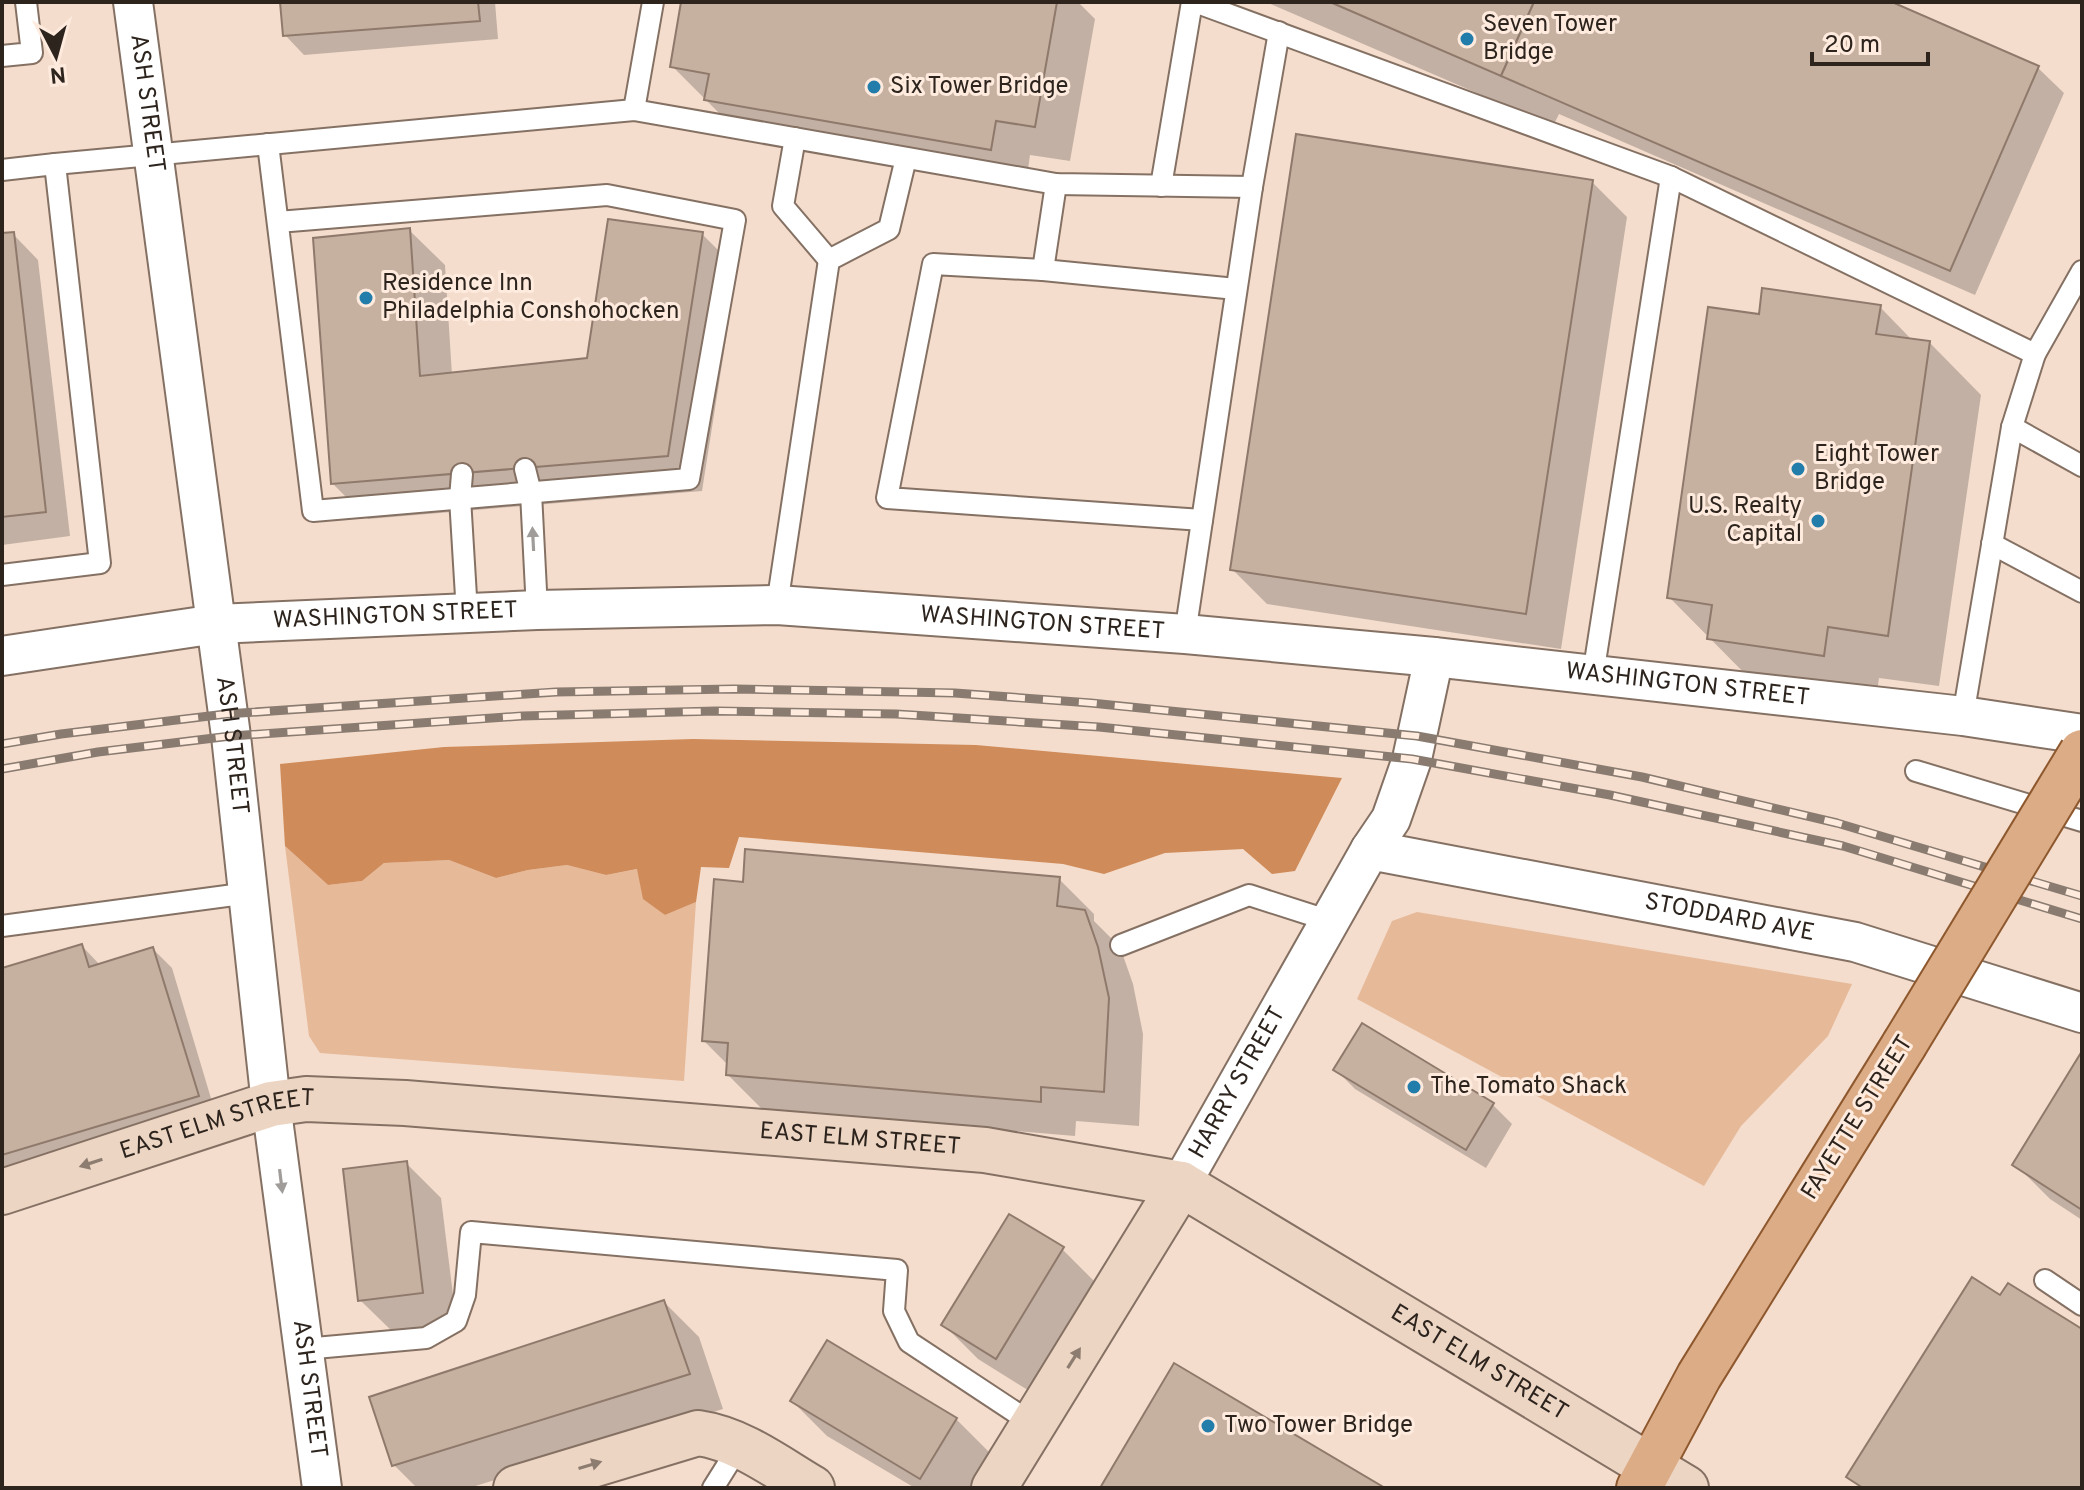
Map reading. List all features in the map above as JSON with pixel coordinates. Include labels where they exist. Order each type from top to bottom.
[{"type":"main road","name":"FAYETTE STREET","points":[[1659,1481],[1699,1376],[2082,752]]},
{"type":"main road","name":"EAST ELM STREET","points":[[2,1192],[271,1104],[306,1099],[405,1103],[969,1148],[1181,1184],[1659,1481]]},
{"type":"main road","name":"HARRY STREET","points":[[994,1488],[1181,1184]]},
{"type":"main road","points":[[516,1488],[698,1433],[720,1436],[740,1445],[812,1488]]},
{"type":"street","name":"ASH STREET","points":[[133,2],[216,624],[271,1104],[322,1488]]},
{"type":"street","name":"WASHINGTON STREET","points":[[2,656],[216,624],[537,610],[777,605],[1185,634],[1434,657],[1963,716],[2082,734]]},
{"type":"street","name":"HARRY STREET","points":[[1181,1184],[1370,850],[1391,819],[1412,759],[1434,657]]},
{"type":"street","name":"STODDARD AVE","points":[[1370,850],[1855,942],[2082,1013]]},
{"type":"lane","points":[[2,56],[32,53],[26,2]]},
{"type":"lane","points":[[634,110],[653,2]]},
{"type":"lane","points":[[1161,186],[1194,2],[1671,177],[2035,354]]},
{"type":"lane","points":[[1185,634],[1236,289],[1279,32]]},
{"type":"lane","points":[[2,170],[634,110],[1056,184],[1252,187]]},
{"type":"lane","points":[[777,605],[829,260],[783,206],[795,138]]},
{"type":"lane","points":[[268,144],[313,511],[689,479],[735,220],[607,195],[278,222]]},
{"type":"lane","points":[[829,260],[889,229],[906,158]]},
{"type":"lane","points":[[2,575],[100,563],[55,164]]},
{"type":"lane","points":[[1593,675],[1671,177]]},
{"type":"lane","points":[[1043,270],[1056,184]]},
{"type":"lane","points":[[1202,520],[887,498],[933,264],[1043,270],[1236,289]]},
{"type":"lane","points":[[1963,716],[2012,427],[2035,354],[2082,271]]},
{"type":"lane","points":[[2012,427],[2082,466]]},
{"type":"lane","points":[[525,469],[531,493],[537,610]]},
{"type":"lane","points":[[462,474],[460,498],[467,613]]},
{"type":"lane","points":[[1992,544],[2082,592]]},
{"type":"lane","points":[[1916,771],[2082,821]]},
{"type":"lane","points":[[2,926],[249,893]]},
{"type":"lane","points":[[1121,945],[1249,895],[1330,921]]},
{"type":"lane","points":[[304,1349],[426,1338],[456,1321],[465,1295],[471,1232],[897,1270],[894,1311],[909,1342],[1033,1424]]},
{"type":"lane","points":[[2045,1280],[2082,1305]]},
{"type":"lane","points":[[713,1488],[740,1445]]},
{"type":"shaded area","points":[[693,739],[976,745],[1342,778],[1295,871],[1272,874],[1243,849],[1165,853],[1104,874],[1063,864],[739,837],[729,868],[701,867],[696,902],[665,915],[643,899],[637,869],[606,875],[567,865],[496,878],[449,860],[384,863],[362,881],[328,885],[285,846],[280,764],[444,747]]},
{"type":"shaded area","points":[[285,846],[328,885],[362,881],[384,863],[449,860],[496,878],[567,865],[606,875],[638,869],[665,915],[696,902],[684,1081],[320,1053],[309,1036]]},
{"type":"shaded area","points":[[1417,912],[1852,984],[1828,1036],[1741,1126],[1704,1186],[1357,999],[1392,921]]},
{"type":"building","points":[[280,2],[478,2],[480,21],[283,36]]},
{"type":"building","name":"Six Tower Bridge","points":[[681,2],[1057,2],[1035,127],[996,121],[991,150],[704,100],[709,74],[670,67]]},
{"type":"building","name":"Seven Tower Bridge","points":[[1330,2],[1534,2],[1501,76]]},
{"type":"building","points":[[1534,2],[1892,2],[2039,66],[1950,271],[1501,76]]},
{"type":"building","points":[[1296,134],[1593,180],[1526,614],[1230,570]]},
{"type":"building","name":"Residence Inn Philadelphia Conshohocken","points":[[608,219],[703,232],[668,456],[331,484],[313,238],[410,228],[420,376],[587,358]]},
{"type":"building","points":[[14,232],[46,512],[2,517],[2,233]]},
{"type":"building","name":"Eight Tower Bridge","points":[[1762,288],[1881,305],[1876,334],[1930,341],[1888,636],[1828,627],[1824,656],[1707,639],[1712,605],[1667,598],[1708,307],[1759,314]]},
{"type":"building","points":[[745,849],[1060,877],[1057,906],[1085,910],[1098,947],[1109,998],[1104,1092],[1041,1087],[1041,1102],[726,1075],[728,1043],[702,1041],[714,879],[743,882]]},
{"type":"building","points":[[82,944],[89,967],[153,947],[199,1096],[2,1155],[2,968]]},
{"type":"building","name":"The Tomato Shack","points":[[1362,1023],[1494,1103],[1466,1150],[1333,1070]]},
{"type":"building","points":[[2082,1051],[2082,1210],[2012,1165]]},
{"type":"building","points":[[407,1161],[423,1293],[358,1301],[343,1169]]},
{"type":"building","points":[[1009,1214],[1064,1247],[996,1359],[941,1325]]},
{"type":"building","points":[[1972,1277],[2000,1295],[2008,1283],[2082,1329],[2082,1488],[1863,1488],[1846,1477]]},
{"type":"building","points":[[664,1300],[690,1374],[392,1466],[369,1397]]},
{"type":"building","points":[[827,1340],[957,1418],[920,1479],[790,1401]]},
{"type":"building","name":"Two Tower Bridge","points":[[1174,1363],[1385,1488],[1100,1488]]},
{"type":"railway","points":[[2,744],[226,714],[556,692],[734,689],[955,693],[1091,703],[1417,736],[1642,777],[1837,823],[2082,896]]},
{"type":"railway","points":[[2,769],[98,752],[231,736],[522,716],[716,711],[896,714],[1099,727],[1412,759],[1610,795],[1843,846],[2082,919]]},
{"type":"place","name":"Seven Tower Bridge","points":[[1467,39]]},
{"type":"place","name":"Six Tower Bridge","points":[[874,87]]},
{"type":"place","name":"Residence Inn Philadelphia Conshohocken","points":[[366,298]]},
{"type":"place","name":"Eight Tower Bridge","points":[[1798,469]]},
{"type":"place","name":"U.S. Realty Capital","points":[[1818,521]]},
{"type":"place","name":"The Tomato Shack","points":[[1414,1087]]},
{"type":"place","name":"Two Tower Bridge","points":[[1208,1426]]}]
